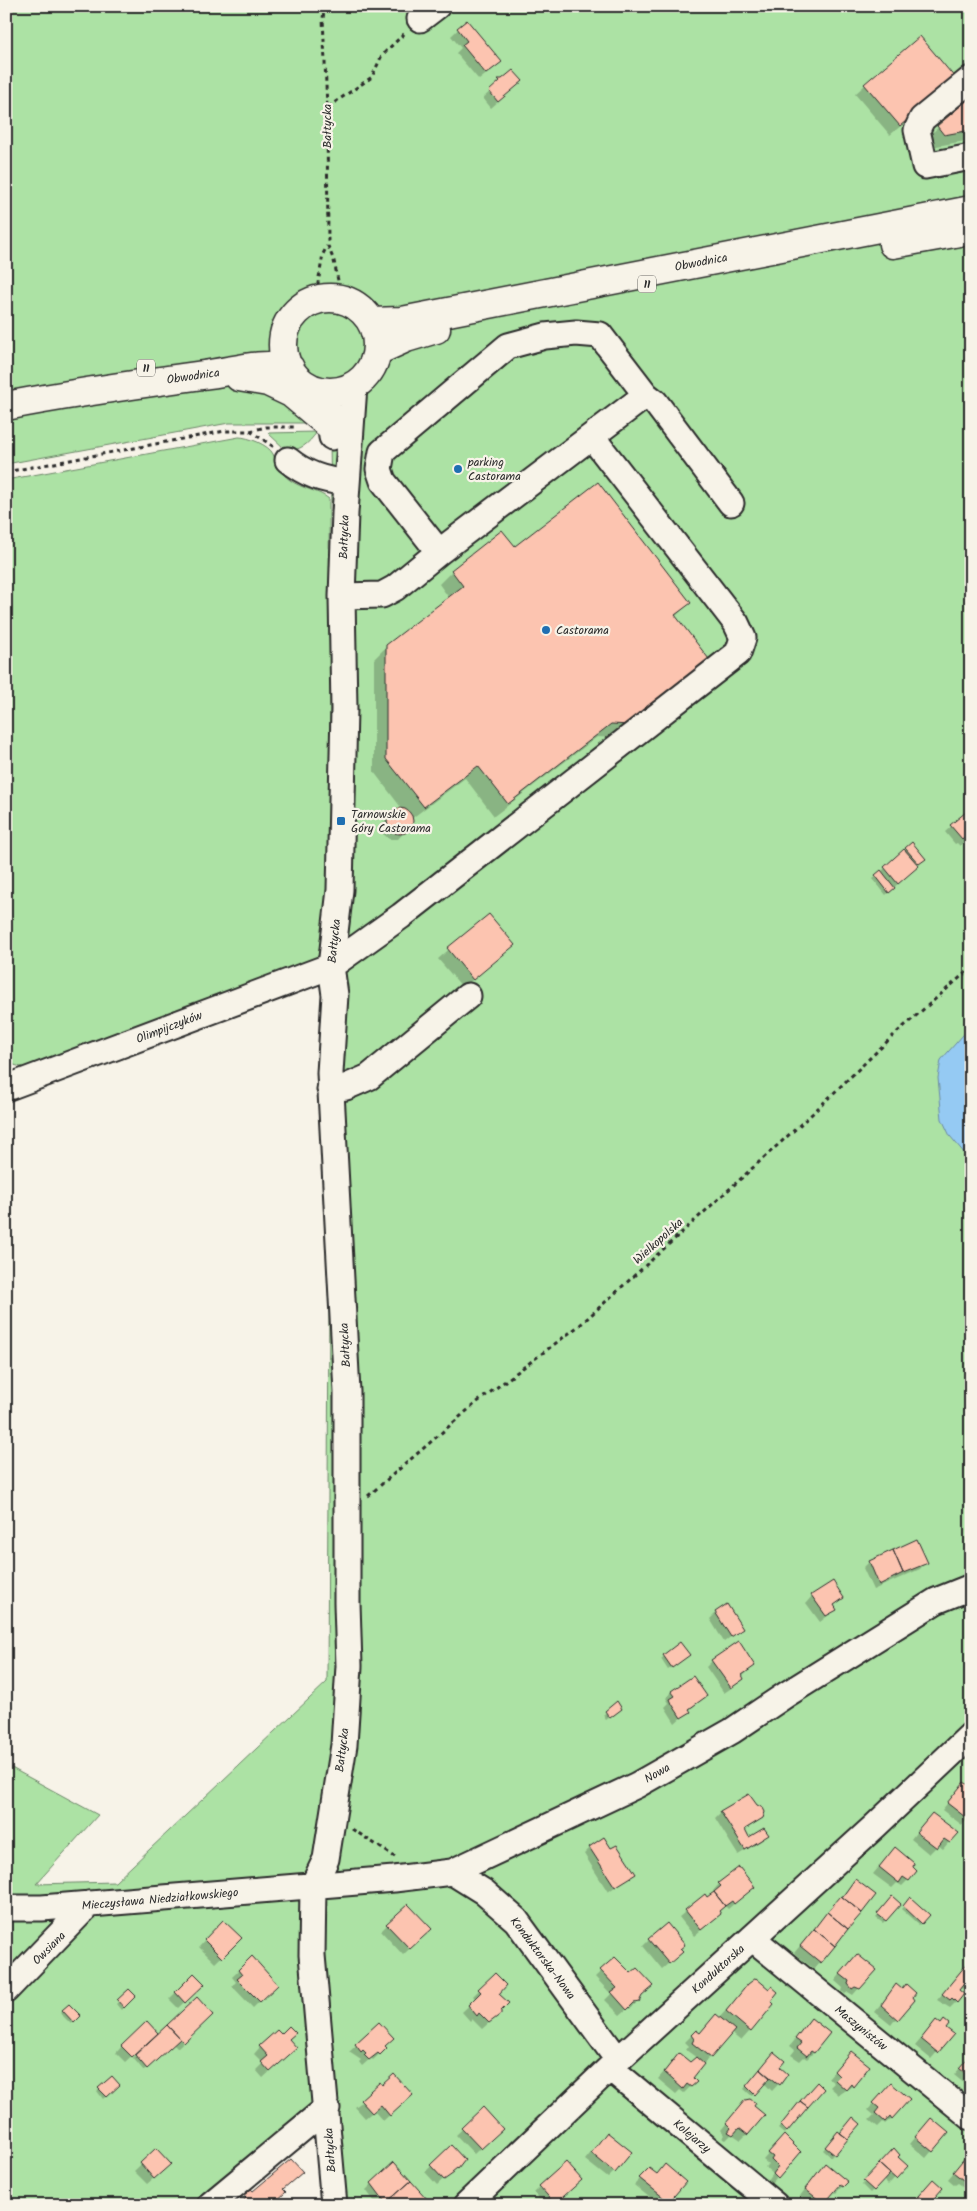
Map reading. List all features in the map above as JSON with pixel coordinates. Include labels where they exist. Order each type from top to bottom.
[{"type":"highway","name":"Obwodnica","points":[[372,322],[402,321],[971,210]]},
{"type":"highway","name":"Obwodnica","points":[[377,351],[406,338],[484,314],[784,258],[891,245],[971,230]]},
{"type":"highway","points":[[324,299],[342,300],[358,307],[372,322],[376,336],[377,351],[368,372],[354,386],[338,392],[320,391],[301,381],[290,368],[285,356],[284,337],[287,326],[294,314],[308,304],[324,299]]},
{"type":"highway","name":"Obwodnica","points":[[6,394],[161,365],[230,357],[284,337]]},
{"type":"highway","name":"Obwodnica","points":[[6,406],[98,388],[215,374],[253,366],[290,368]]},
{"type":"highway","points":[[215,374],[268,382],[291,393],[329,425]]},
{"type":"street","points":[[971,79],[922,119],[916,130],[925,166],[971,157]]},
{"type":"street","points":[[439,552],[382,481],[379,469],[382,452],[508,346],[545,336],[576,333],[600,335],[646,395],[655,402],[731,503]]},
{"type":"street","name":"Bałtycka","points":[[334,2205],[327,2108],[312,1955],[314,1886],[326,1859],[344,1745],[349,1666],[347,1392],[330,1090],[335,995],[331,966],[340,890],[344,709],[342,596],[346,482],[354,386]]},
{"type":"street","name":"Bałtycka","points":[[320,391],[328,409],[329,425],[346,482]]},
{"type":"street","points":[[342,596],[382,595],[395,588],[439,552],[646,395]]},
{"type":"street","name":"Olimpijczyków","points":[[6,1088],[331,966],[401,916],[738,653],[743,638],[736,623],[592,437]]},
{"type":"street","points":[[288,460],[312,475],[329,482],[346,482]]},
{"type":"street","points":[[330,1090],[346,1088],[369,1077],[468,996]]},
{"type":"street","name":"Nowa","points":[[314,1886],[452,1872],[637,1784],[732,1730],[936,1601],[971,1587]]},
{"type":"street","name":"Konduktorska","points":[[466,2205],[614,2064],[971,1735]]},
{"type":"street","name":"Konduktorska-Nowa","points":[[452,1872],[484,1892],[516,1920],[614,2064]]},
{"type":"street","name":"Mieczysława Niedziałkowskiego","points":[[6,1908],[42,1908],[314,1886]]},
{"type":"street","name":"Owsiana","points":[[6,1990],[89,1904]]},
{"type":"street","name":"Maszynistów","points":[[752,1938],[971,2117]]},
{"type":"street","name":"Kolejarzy","points":[[614,2064],[776,2205]]},
{"type":"street","points":[[210,2205],[327,2108]]},
{"type":"path","name":"Bałtycka","points":[[325,6],[323,18],[327,107],[328,246]]},
{"type":"path","points":[[327,107],[372,76],[382,55],[428,12]]},
{"type":"path","points":[[328,246],[334,261],[342,300]]},
{"type":"path","points":[[315,301],[323,254],[328,246]]},
{"type":"path","points":[[6,472],[225,431],[250,431],[266,427],[300,427]]},
{"type":"path","points":[[250,431],[288,460]]},
{"type":"path","name":"Wielkopolska","points":[[347,1515],[476,1403],[580,1325],[813,1113],[895,1034],[971,968]]},
{"type":"path","points":[[333,1812],[360,1836],[426,1875]]},
{"type":"green space","points":[[6,6],[971,6],[971,2205],[338,2205],[326,2126],[232,2205],[6,2205],[6,1914],[311,1878],[6,1898],[6,1765],[98,1815],[36,1884],[115,1882],[327,1682],[330,1113],[335,759],[329,379],[317,376],[307,370],[300,361],[296,349],[6,405]]},
{"type":"green space","points":[[220,384],[257,386],[312,423],[229,423],[6,464],[6,416]]},
{"type":"green space","points":[[317,432],[304,446],[291,450],[286,450],[268,433]]},
{"type":"green space","points":[[239,437],[253,440],[263,445],[271,451],[284,475],[300,486],[320,493],[329,499],[331,931],[329,944],[313,962],[34,1071],[11,1064],[6,1059],[6,480]]},
{"type":"water","points":[[971,1026],[971,1161],[950,1136],[942,1119],[938,1078],[941,1060]]},
{"type":"building","points":[[467,20],[502,62],[486,74],[462,45],[467,41],[457,28]]},
{"type":"building","points":[[920,36],[956,79],[900,126],[864,84]]},
{"type":"building","points":[[513,70],[523,81],[498,102],[489,91],[500,81],[498,79],[502,79]]},
{"type":"building","points":[[971,97],[971,130],[944,135],[937,126]]},
{"type":"building","name":"Castorama","points":[[598,482],[691,603],[675,615],[712,663],[631,725],[611,724],[508,804],[478,766],[424,807],[386,759],[386,645],[463,586],[451,570],[502,530],[515,546]]},
{"type":"building","points":[[400,808],[409,812],[413,821],[409,830],[400,834],[391,830],[387,821],[391,812]]},
{"type":"building","points":[[971,808],[971,837],[967,841],[964,837],[962,839],[950,825]]},
{"type":"building","points":[[912,842],[926,859],[919,864],[905,848]]},
{"type":"building","points":[[904,849],[919,866],[898,884],[884,867]]},
{"type":"building","points":[[881,870],[895,888],[889,893],[875,875]]},
{"type":"building","points":[[489,914],[515,945],[473,980],[447,948]]},
{"type":"building","points":[[917,1539],[928,1563],[903,1573],[893,1550]]},
{"type":"building","points":[[893,1550],[903,1573],[879,1585],[869,1561]]},
{"type":"building","points":[[833,1581],[844,1598],[834,1605],[837,1610],[826,1616],[811,1595]]},
{"type":"building","points":[[727,1604],[743,1629],[731,1637],[715,1612]]},
{"type":"building","points":[[739,1641],[755,1666],[742,1675],[744,1679],[731,1688],[711,1660]]},
{"type":"building","points":[[680,1642],[690,1655],[672,1668],[663,1655]]},
{"type":"building","points":[[693,1676],[707,1696],[689,1709],[691,1712],[681,1718],[670,1699],[675,1696],[671,1691]]},
{"type":"building","points":[[617,1701],[622,1709],[610,1718],[605,1711]]},
{"type":"building","points":[[964,1782],[971,1787],[969,1820],[947,1803]]},
{"type":"building","points":[[749,1794],[765,1812],[763,1818],[745,1829],[749,1837],[764,1828],[769,1835],[745,1850],[720,1811]]},
{"type":"building","points":[[932,1813],[959,1833],[950,1843],[944,1839],[937,1848],[916,1832]]},
{"type":"building","points":[[604,1837],[611,1848],[617,1845],[636,1874],[615,1887],[589,1847]]},
{"type":"building","points":[[895,1847],[914,1863],[913,1867],[917,1871],[909,1881],[903,1877],[899,1883],[879,1867]]},
{"type":"building","points":[[739,1867],[755,1887],[734,1904],[732,1901],[725,1906],[714,1892],[721,1886],[718,1883]]},
{"type":"building","points":[[855,1879],[876,1895],[862,1913],[841,1896],[843,1896]]},
{"type":"building","points":[[714,1892],[725,1906],[719,1911],[721,1914],[701,1930],[685,1910],[705,1894],[707,1897]]},
{"type":"building","points":[[841,1896],[862,1913],[848,1929],[827,1912]]},
{"type":"building","points":[[892,1896],[901,1904],[886,1921],[877,1914]]},
{"type":"building","points":[[910,1897],[930,1915],[922,1924],[903,1906]]},
{"type":"building","points":[[408,1904],[432,1929],[410,1949],[386,1924]]},
{"type":"building","points":[[827,1912],[848,1929],[835,1946],[814,1929]]},
{"type":"building","points":[[223,1920],[242,1938],[222,1958],[204,1940]]},
{"type":"building","points":[[667,1923],[685,1945],[680,1949],[683,1952],[669,1964],[648,1939]]},
{"type":"building","points":[[814,1929],[835,1946],[821,1963],[800,1946]]},
{"type":"building","points":[[857,1954],[877,1970],[860,1989],[855,1987],[852,1989],[848,1984],[849,1981],[840,1974]]},
{"type":"building","points":[[252,1956],[278,1985],[260,2002],[237,1979],[242,1975],[238,1970]]},
{"type":"building","points":[[615,1957],[631,1973],[637,1968],[654,1986],[642,1996],[639,2002],[634,2003],[627,2010],[611,1992],[617,1988],[600,1970]]},
{"type":"building","points":[[970,1960],[971,1963],[966,1969],[971,1973],[971,1982],[969,1984],[966,1981],[959,1990],[964,1994],[957,2003],[952,1998],[950,2000],[942,1994]]},
{"type":"building","points":[[194,1973],[205,1984],[185,2003],[175,1992]]},
{"type":"building","points":[[495,1973],[507,1985],[499,1994],[509,2003],[501,2011],[501,2014],[489,2023],[479,2013],[477,2016],[468,2005],[481,1992],[478,1989]]},
{"type":"building","points":[[756,1978],[769,1989],[771,1986],[778,1992],[771,2001],[774,2004],[751,2032],[726,2011],[748,1984]]},
{"type":"building","points":[[896,1984],[902,1989],[906,1984],[916,1993],[913,1997],[915,2000],[898,2020],[881,2005]]},
{"type":"building","points":[[129,1989],[136,1996],[124,2008],[117,2000]]},
{"type":"building","points":[[197,1997],[213,2015],[184,2043],[167,2025]]},
{"type":"building","points":[[69,2004],[81,2016],[74,2023],[62,2010]]},
{"type":"building","points":[[716,2014],[735,2030],[711,2058],[692,2043],[694,2039],[691,2035],[696,2030],[700,2033]]},
{"type":"building","points":[[811,2018],[830,2033],[814,2053],[811,2051],[807,2056],[797,2048],[801,2043],[795,2039]]},
{"type":"building","points":[[936,2020],[941,2024],[944,2020],[949,2024],[946,2028],[954,2034],[938,2053],[921,2039]]},
{"type":"building","points":[[147,2021],[158,2033],[132,2057],[121,2046]]},
{"type":"building","points":[[379,2022],[394,2038],[385,2046],[387,2048],[380,2055],[378,2053],[369,2060],[364,2055],[366,2053],[363,2050],[361,2052],[355,2044]]},
{"type":"building","points":[[167,2025],[180,2039],[147,2069],[135,2055]]},
{"type":"building","points":[[289,2026],[296,2033],[289,2039],[297,2048],[270,2072],[261,2062],[268,2056],[259,2046],[277,2030],[281,2034]]},
{"type":"building","points":[[851,2051],[870,2066],[853,2087],[851,2084],[846,2090],[835,2080],[839,2076],[834,2071]]},
{"type":"building","points":[[774,2052],[785,2061],[780,2067],[788,2074],[780,2085],[760,2069]]},
{"type":"building","points":[[679,2053],[690,2062],[696,2057],[704,2064],[693,2078],[697,2082],[691,2087],[687,2084],[683,2089],[664,2072]]},
{"type":"building","points":[[971,2054],[971,2078],[959,2068]]},
{"type":"building","points":[[760,2069],[770,2078],[755,2095],[746,2086]]},
{"type":"building","points":[[394,2074],[413,2095],[390,2116],[381,2105],[372,2113],[360,2100],[380,2082],[382,2085]]},
{"type":"building","points":[[112,2076],[120,2085],[107,2097],[98,2088]]},
{"type":"building","points":[[817,2082],[824,2089],[808,2107],[800,2101]]},
{"type":"building","points":[[891,2083],[910,2099],[892,2119],[890,2116],[885,2122],[875,2113],[879,2108],[873,2103]]},
{"type":"building","points":[[750,2099],[756,2103],[754,2106],[765,2115],[748,2135],[739,2128],[733,2135],[728,2132],[731,2128],[726,2123],[745,2100]]},
{"type":"building","points":[[800,2101],[808,2107],[787,2132],[780,2126]]},
{"type":"building","points":[[483,2107],[503,2129],[481,2149],[461,2128]]},
{"type":"building","points":[[853,2117],[861,2124],[848,2139],[840,2133]]},
{"type":"building","points":[[931,2118],[949,2133],[933,2152],[915,2137]]},
{"type":"building","points":[[838,2131],[848,2139],[835,2155],[825,2147]]},
{"type":"building","points":[[607,2132],[632,2152],[615,2173],[591,2153]]},
{"type":"building","points":[[784,2135],[801,2152],[778,2179],[773,2174],[778,2167],[771,2160],[773,2157],[768,2153]]},
{"type":"building","points":[[451,2145],[465,2160],[458,2169],[452,2172],[454,2173],[444,2180],[430,2165]]},
{"type":"building","points":[[156,2148],[171,2164],[154,2179],[140,2163]]},
{"type":"building","points":[[894,2148],[900,2155],[898,2157],[908,2166],[896,2179],[879,2164]]},
{"type":"building","points":[[971,2150],[971,2182],[965,2177],[963,2180],[953,2172]]},
{"type":"building","points":[[291,2159],[303,2172],[283,2189],[286,2192],[272,2205],[239,2205],[246,2198],[244,2195],[251,2189],[253,2191]]},
{"type":"building","points":[[394,2162],[411,2181],[386,2203],[371,2183]]},
{"type":"building","points":[[566,2162],[582,2180],[555,2204],[539,2186]]},
{"type":"building","points":[[825,2163],[848,2182],[843,2187],[840,2185],[824,2204],[805,2189]]},
{"type":"building","points":[[665,2164],[686,2182],[669,2202],[639,2178],[649,2168],[657,2174]]},
{"type":"building","points":[[879,2164],[890,2174],[874,2191],[863,2181]]},
{"type":"building","points":[[933,2179],[943,2188],[928,2205],[918,2196]]},
{"type":"building","points":[[411,2181],[428,2200],[423,2205],[388,2205],[386,2203]]},
{"type":"building","points":[[918,2196],[928,2205],[911,2205]]},
{"type":"place","name":"parking Castorama","points":[[458,469]]},
{"type":"place","name":"Castorama","points":[[546,630]]},
{"type":"place","name":"Tarnowskie Góry Castorama","points":[[341,821]]}]
